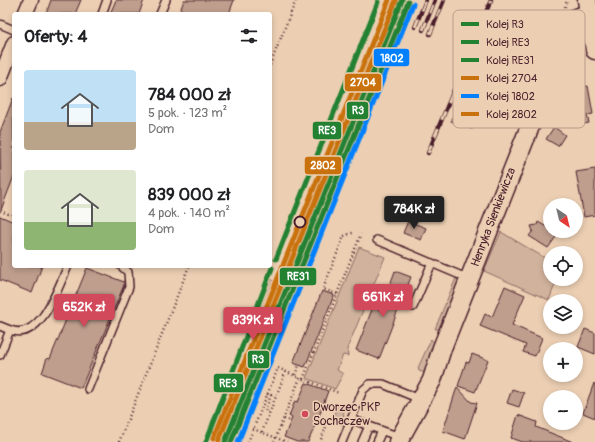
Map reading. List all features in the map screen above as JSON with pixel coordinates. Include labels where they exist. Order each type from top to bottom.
[{"type":"street","points":[[26,12],[30,0]]},
{"type":"street","points":[[588,6],[595,50]]},
{"type":"street","points":[[0,79],[12,48]]},
{"type":"street","name":"Henryka Sienkiewicza","points":[[404,440],[432,380],[442,348],[529,128]]},
{"type":"lane","points":[[103,12],[107,0]]},
{"type":"lane","points":[[161,12],[166,0]]},
{"type":"lane","points":[[0,24],[12,29]]},
{"type":"lane","points":[[377,240],[469,279]]},
{"type":"lane","points":[[412,307],[432,263]]},
{"type":"lane","points":[[0,326],[18,333],[28,331],[36,325],[46,312],[67,268]]},
{"type":"lane","points":[[88,389],[129,287],[128,272],[123,268]]},
{"type":"lane","points":[[0,355],[10,330]]},
{"type":"lane","points":[[342,442],[366,386],[374,383],[383,384],[422,400]]},
{"type":"lane","points":[[351,419],[404,440]]},
{"type":"lane","points":[[362,442],[369,426]]},
{"type":"lane","points":[[377,442],[382,431]]},
{"type":"path","points":[[272,60],[296,0]]},
{"type":"path","points":[[0,211],[12,215]]},
{"type":"path","points":[[337,294],[323,289],[344,236],[355,232]]},
{"type":"path","points":[[303,380],[361,234]]},
{"type":"path","points":[[119,442],[188,268]]},
{"type":"path","points":[[295,375],[299,365]]},
{"type":"path","points":[[248,442],[278,368],[303,380],[339,393]]},
{"type":"path","points":[[262,432],[286,371]]},
{"type":"path","points":[[274,442],[300,378]]},
{"type":"path","points":[[267,394],[271,395],[265,411],[269,413]]},
{"type":"path","points":[[284,419],[290,421]]},
{"type":"path","points":[[318,419],[328,422],[320,442]]},
{"type":"path","points":[[253,429],[287,442]]},
{"type":"shaded area","points":[[501,232],[543,257],[543,286],[554,286],[551,294],[543,294],[543,297],[484,271]]},
{"type":"shaded area","points":[[359,247],[385,257],[347,349],[348,356],[343,355],[337,370],[343,374],[335,389],[306,378]]},
{"type":"shaded area","points":[[456,278],[460,284],[441,329],[435,329]]},
{"type":"shaded area","points":[[431,339],[435,344],[426,373],[419,371],[418,368]]},
{"type":"shaded area","points":[[338,405],[344,407],[343,425],[332,419]]},
{"type":"building","points":[[51,0],[81,0],[76,12],[47,12]]},
{"type":"building","points":[[116,0],[144,0],[140,12],[111,12]]},
{"type":"building","points":[[184,0],[234,0],[230,12],[180,12]]},
{"type":"building","points":[[585,86],[588,86],[593,114],[587,115],[589,123],[585,124]]},
{"type":"building","points":[[12,101],[12,181],[1,210],[0,132]]},
{"type":"building","points":[[553,128],[565,135],[558,146],[546,139]]},
{"type":"building","points":[[595,169],[595,215],[584,217],[583,198],[581,198],[576,172]]},
{"type":"building","points":[[0,216],[12,221],[12,268],[41,268],[32,293],[0,280]]},
{"type":"building","points":[[408,221],[426,228],[421,240],[403,233]]},
{"type":"building","points":[[538,222],[543,225],[543,238],[555,238],[549,246],[545,246],[529,236],[533,231],[531,226],[537,225]]},
{"type":"building","points":[[87,268],[124,282],[124,285],[81,388],[42,373],[47,358],[50,359]]},
{"type":"building","points":[[395,271],[411,277],[379,359],[356,350],[373,307],[381,310]]},
{"type":"building","points":[[270,279],[282,284],[236,402],[223,398]]},
{"type":"building","points":[[505,286],[525,295],[512,325],[542,338],[535,356],[523,352],[526,345],[480,326],[485,314],[492,317]]},
{"type":"building","points":[[322,291],[334,295],[305,367],[293,363]]},
{"type":"building","points":[[585,329],[595,333],[595,354],[583,349],[583,342],[580,342]]},
{"type":"building","points":[[472,354],[488,360],[475,392],[458,386],[466,362],[469,363]]},
{"type":"building","name":"Dworzec PKP Sochaczew","points":[[306,383],[328,391],[308,442],[297,442],[284,437],[292,418],[289,416],[295,401],[298,402]]},
{"type":"building","points":[[594,383],[595,418],[583,413]]},
{"type":"building","points":[[457,387],[471,402],[477,403],[465,439],[443,431]]},
{"type":"building","points":[[512,389],[524,393],[519,407],[507,403]]},
{"type":"building","points":[[518,415],[537,422],[536,427],[573,442],[523,442],[511,438]]},
{"type":"railway","points":[[415,27],[426,0]]},
{"type":"railway","points":[[423,30],[435,0]]},
{"type":"railway","points":[[430,34],[444,0]]},
{"type":"railway","points":[[487,10],[491,0]]},
{"type":"railway","points":[[428,153],[453,92]]},
{"type":"rail line","name":"2802","points":[[214,438],[389,0]]},
{"type":"rail line","name":"2704","points":[[219,440],[396,0]]},
{"type":"rail line","name":"R3","points":[[225,442],[402,0]]},
{"type":"rail line","name":"RE3","points":[[276,259],[378,2]]},
{"type":"rail line","name":"RE31","points":[[231,442],[408,2]]},
{"type":"rail line","name":"1802","points":[[238,442],[413,4]]},
{"type":"rail line","name":"RE3","points":[[206,442],[272,268]]},
{"type":"place","name":"Dworzec PKP Sochaczew","points":[[305,414]]}]
